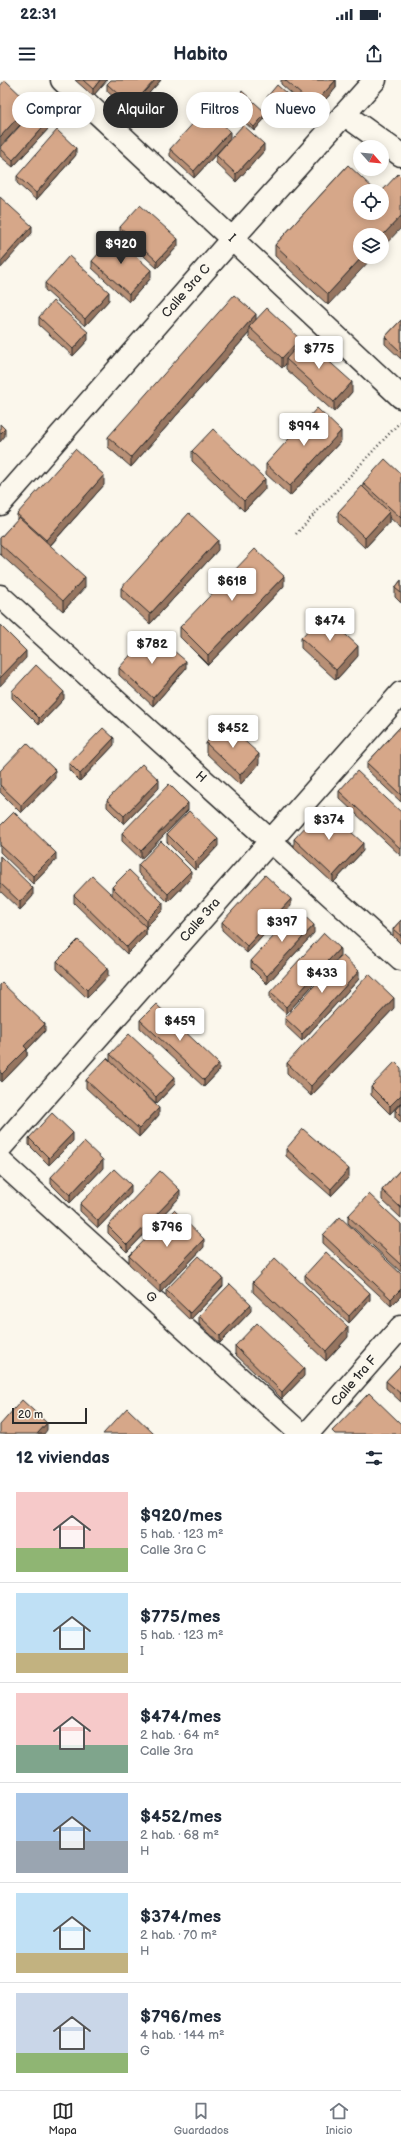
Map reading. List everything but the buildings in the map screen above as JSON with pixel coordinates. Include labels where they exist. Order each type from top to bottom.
[{"type":"street","name":"I","points":[[62,80],[401,398]]},
{"type":"street","name":"Calle 3ra C","points":[[0,504],[232,239],[375,80]]},
{"type":"street","points":[[344,114],[401,155]]},
{"type":"street","name":"H","points":[[0,596],[401,960]]},
{"type":"street","name":"Calle 3ra","points":[[0,1148],[401,693]]},
{"type":"street","name":"G","points":[[0,1161],[301,1434]]},
{"type":"street","name":"Calle 1ra F","points":[[307,1434],[401,1327]]},
{"type":"path","points":[[296,534],[401,421]]}]
